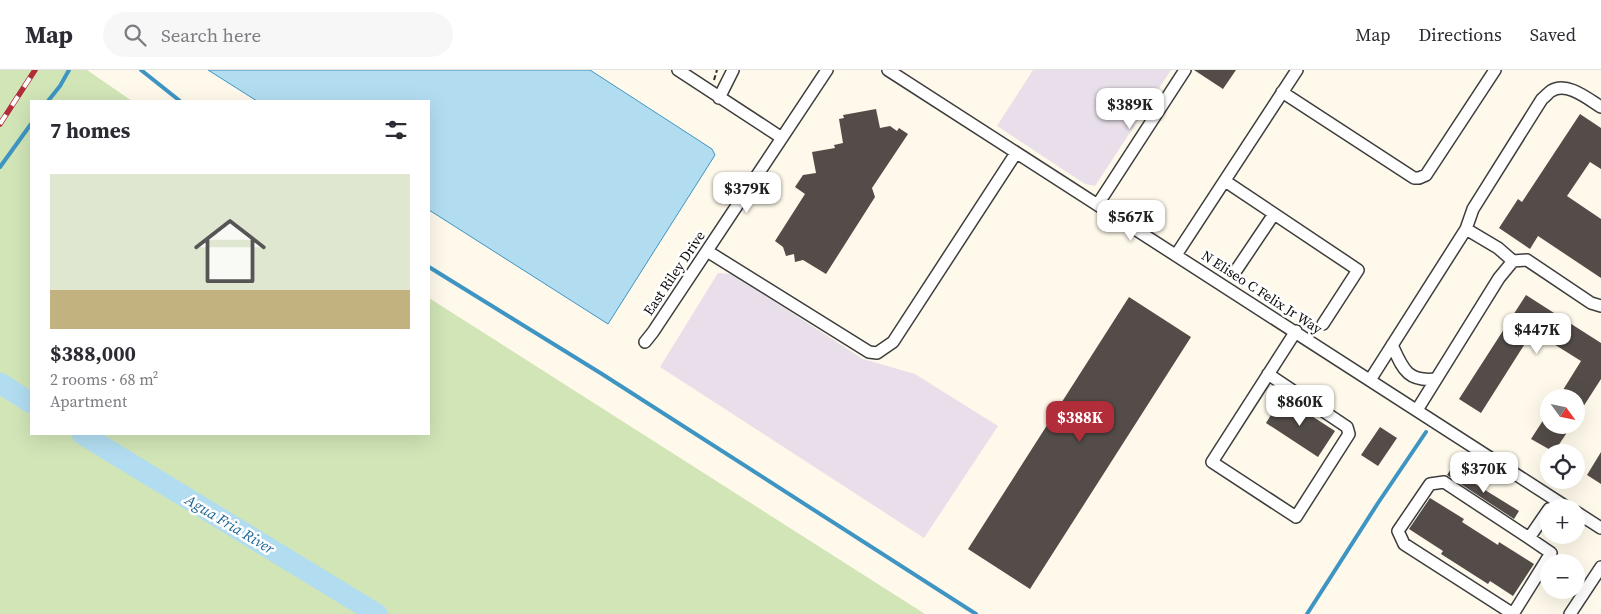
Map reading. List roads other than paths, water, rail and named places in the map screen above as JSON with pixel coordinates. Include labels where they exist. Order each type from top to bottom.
[{"type":"street","points":[[678,70],[782,138]]},
{"type":"street","points":[[720,98],[733,70]]},
{"type":"street","name":"East Riley Drive","points":[[644,342],[653,332],[827,70]]},
{"type":"street","name":"N Eliseo C Felix Jr Way","points":[[888,70],[1417,410],[1543,499]]},
{"type":"street","points":[[1098,204],[1185,70]]},
{"type":"street","points":[[1176,255],[1297,70]]},
{"type":"street","points":[[1282,92],[1414,178],[1426,175],[1495,70]]},
{"type":"street","points":[[1370,380],[1466,229],[1473,208],[1542,99],[1551,90],[1562,88],[1578,92],[1601,107]]},
{"type":"street","points":[[707,251],[869,352],[877,353],[893,342],[1016,153]]},
{"type":"street","points":[[1225,181],[1358,270],[1323,324]]},
{"type":"street","points":[[1237,269],[1274,214]]},
{"type":"street","points":[[1466,229],[1498,248],[1513,261],[1527,260],[1592,303],[1601,306]]},
{"type":"street","points":[[1417,410],[1499,278],[1513,261]]},
{"type":"street","points":[[1268,374],[1347,427],[1349,434],[1296,516],[1212,462],[1268,374],[1296,331]]},
{"type":"street","points":[[1392,345],[1402,368],[1412,377],[1422,381],[1436,379]]},
{"type":"street","points":[[1444,482],[1529,538],[1551,553],[1513,614],[1404,544],[1398,531],[1430,484],[1444,482]]},
{"type":"street","points":[[1585,518],[1601,528]]},
{"type":"street","points":[[1529,538],[1540,522]]},
{"type":"street","points":[[1570,614],[1601,567]]},
{"type":"water","points":[[208,70],[590,70],[712,149],[715,155],[608,324],[430,211],[430,100],[255,100]]},
{"type":"waterway","points":[[49,100],[69,70]]},
{"type":"waterway","points":[[141,70],[179,100]]},
{"type":"waterway","points":[[0,167],[30,125]]},
{"type":"waterway","points":[[430,268],[602,374],[976,614]]},
{"type":"waterway","name":"Agua Fria River","points":[[0,383],[30,402]]},
{"type":"waterway","points":[[1307,614],[1426,432]]},
{"type":"waterway","name":"Agua Fria River","points":[[84,435],[377,614]]},
{"type":"railway","points":[[0,124],[35,70]]}]
